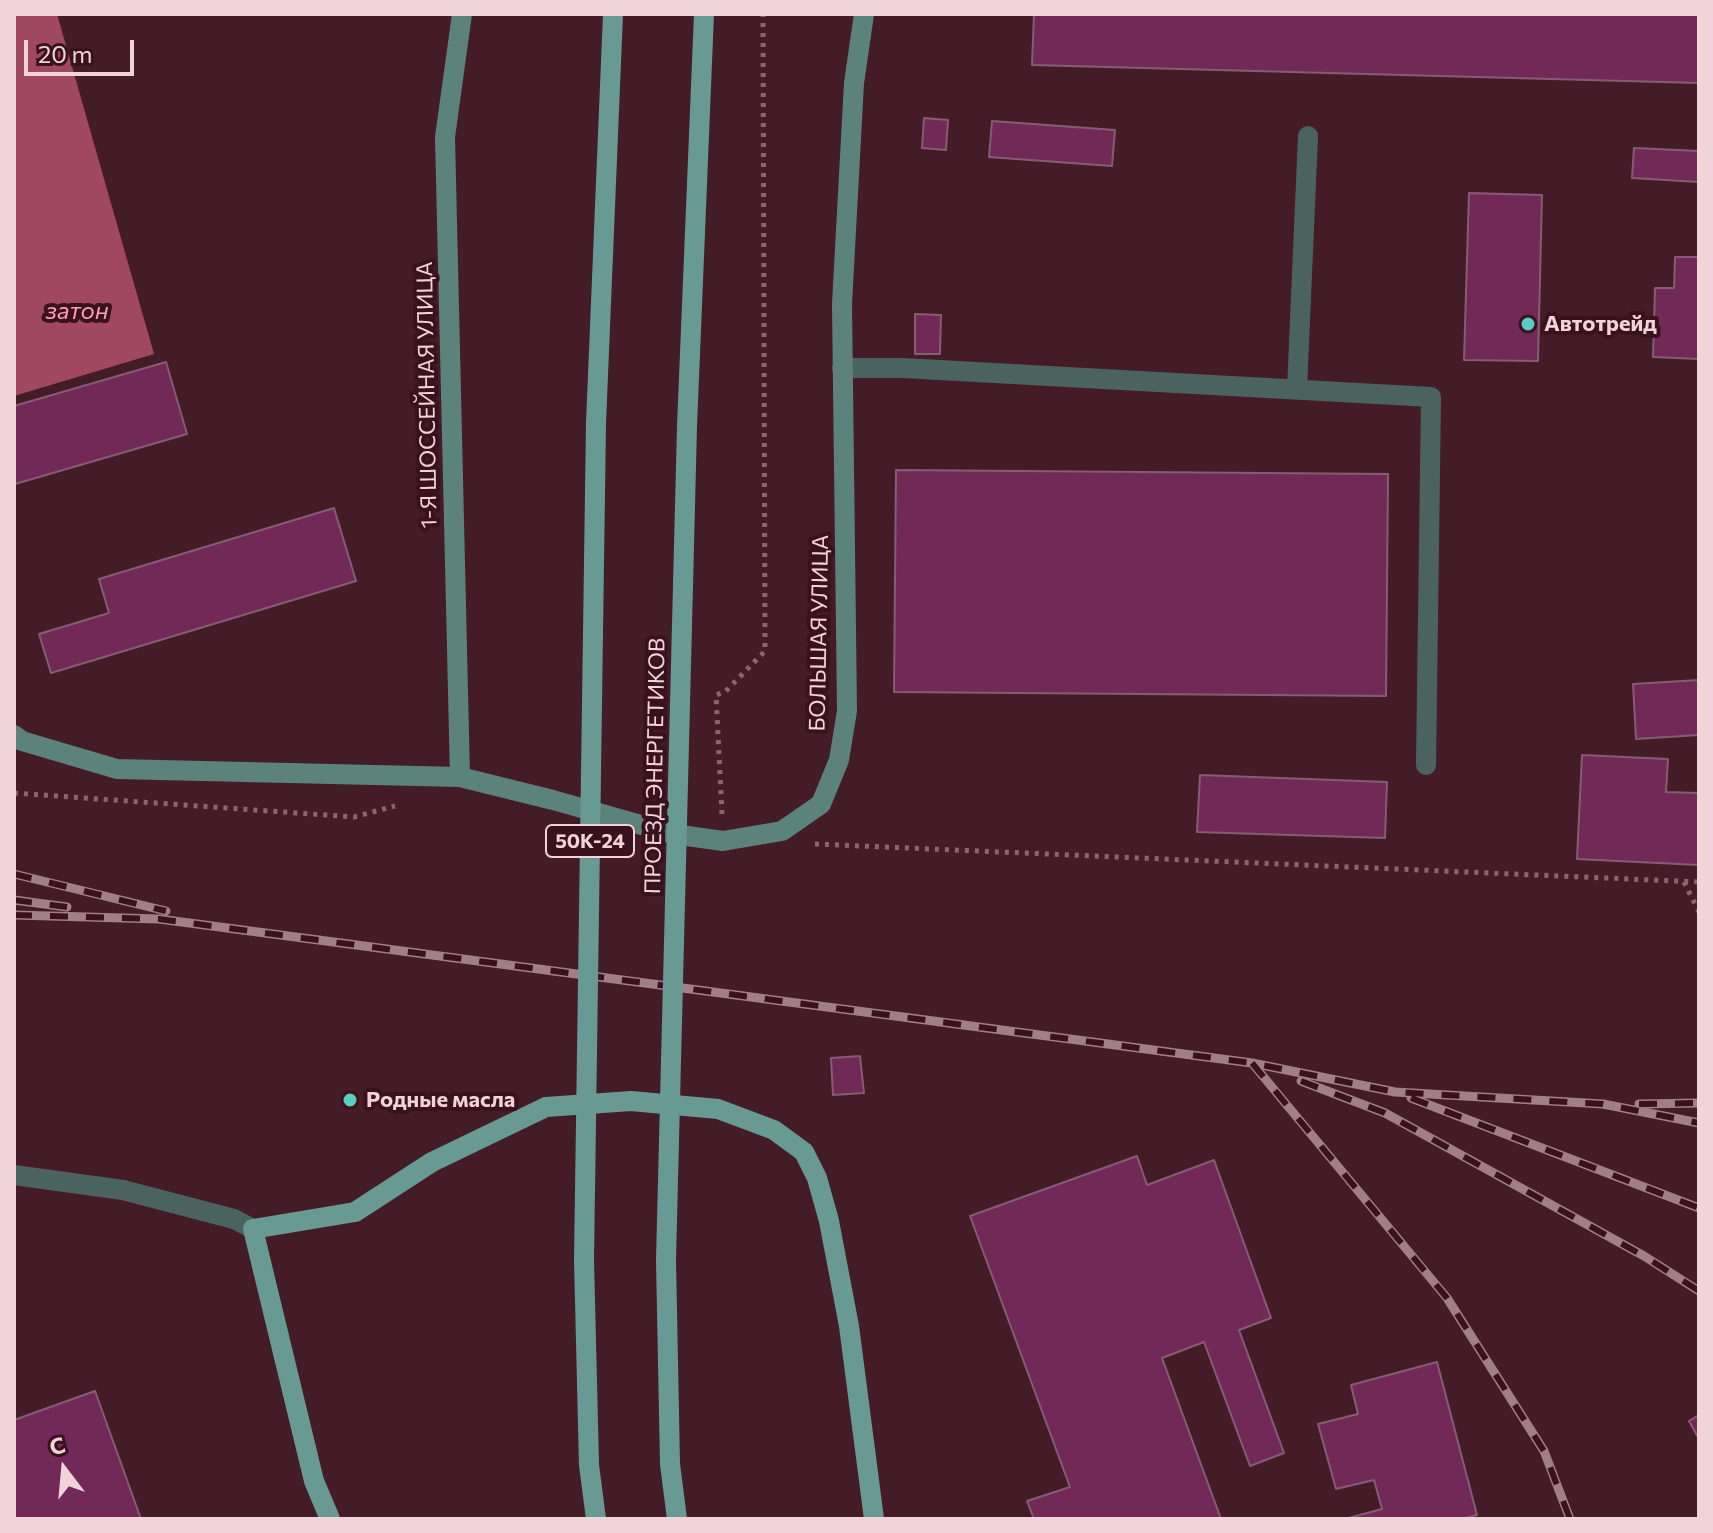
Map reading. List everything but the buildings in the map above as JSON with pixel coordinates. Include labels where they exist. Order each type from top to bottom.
[{"type":"main road","name":"1-Я ШОССЕЙНАЯ УЛИЦА","points":[[460,777],[445,137],[462,14]]},
{"type":"main road","name":"50К-24","points":[[596,1519],[589,1465],[584,1260],[596,423],[613,14]]},
{"type":"main road","name":"ПРОЕЗД ЭНЕРГЕТИКОВ","points":[[677,1519],[670,1464],[666,1260],[687,426],[704,14]]},
{"type":"main road","name":"БОЛЬШАЯ УЛИЦА","points":[[14,735],[22,741],[117,769],[460,777],[673,834],[723,841],[782,831],[821,804],[839,760],[847,711],[842,304],[854,83],[864,14]]},
{"type":"main road","points":[[330,1519],[314,1481],[253,1229],[355,1212],[432,1162],[546,1107],[631,1101],[718,1109],[774,1130],[804,1152],[817,1178],[829,1221],[849,1326],[874,1519]]},
{"type":"street","points":[[1297,389],[1308,136]]},
{"type":"street","points":[[842,368],[903,368],[1431,397],[1426,765]]},
{"type":"street","points":[[14,1175],[123,1190],[234,1219],[253,1229]]},
{"type":"path","points":[[723,841],[716,695],[725,692],[765,651],[763,14]]},
{"type":"path","points":[[14,793],[354,817],[397,806]]},
{"type":"path","points":[[813,844],[1699,882]]},
{"type":"path","points":[[1684,882],[1699,912]]},
{"type":"water","name":"затон","points":[[14,14],[57,14],[154,354],[14,396]]},
{"type":"railway","points":[[14,874],[166,911]]},
{"type":"railway","points":[[14,900],[67,907]]},
{"type":"railway","points":[[14,915],[159,919],[1252,1063],[1395,1092],[1603,1104],[1699,1123]]},
{"type":"railway","points":[[1252,1063],[1447,1298],[1544,1451],[1570,1519]]},
{"type":"railway","points":[[1301,1081],[1385,1113],[1644,1256],[1699,1291]]},
{"type":"railway","points":[[1411,1098],[1699,1208]]},
{"type":"railway","points":[[1639,1104],[1699,1103]]},
{"type":"place","name":"Автотрейд","points":[[1528,324]]},
{"type":"place","name":"Родные масла","points":[[350,1100]]}]
